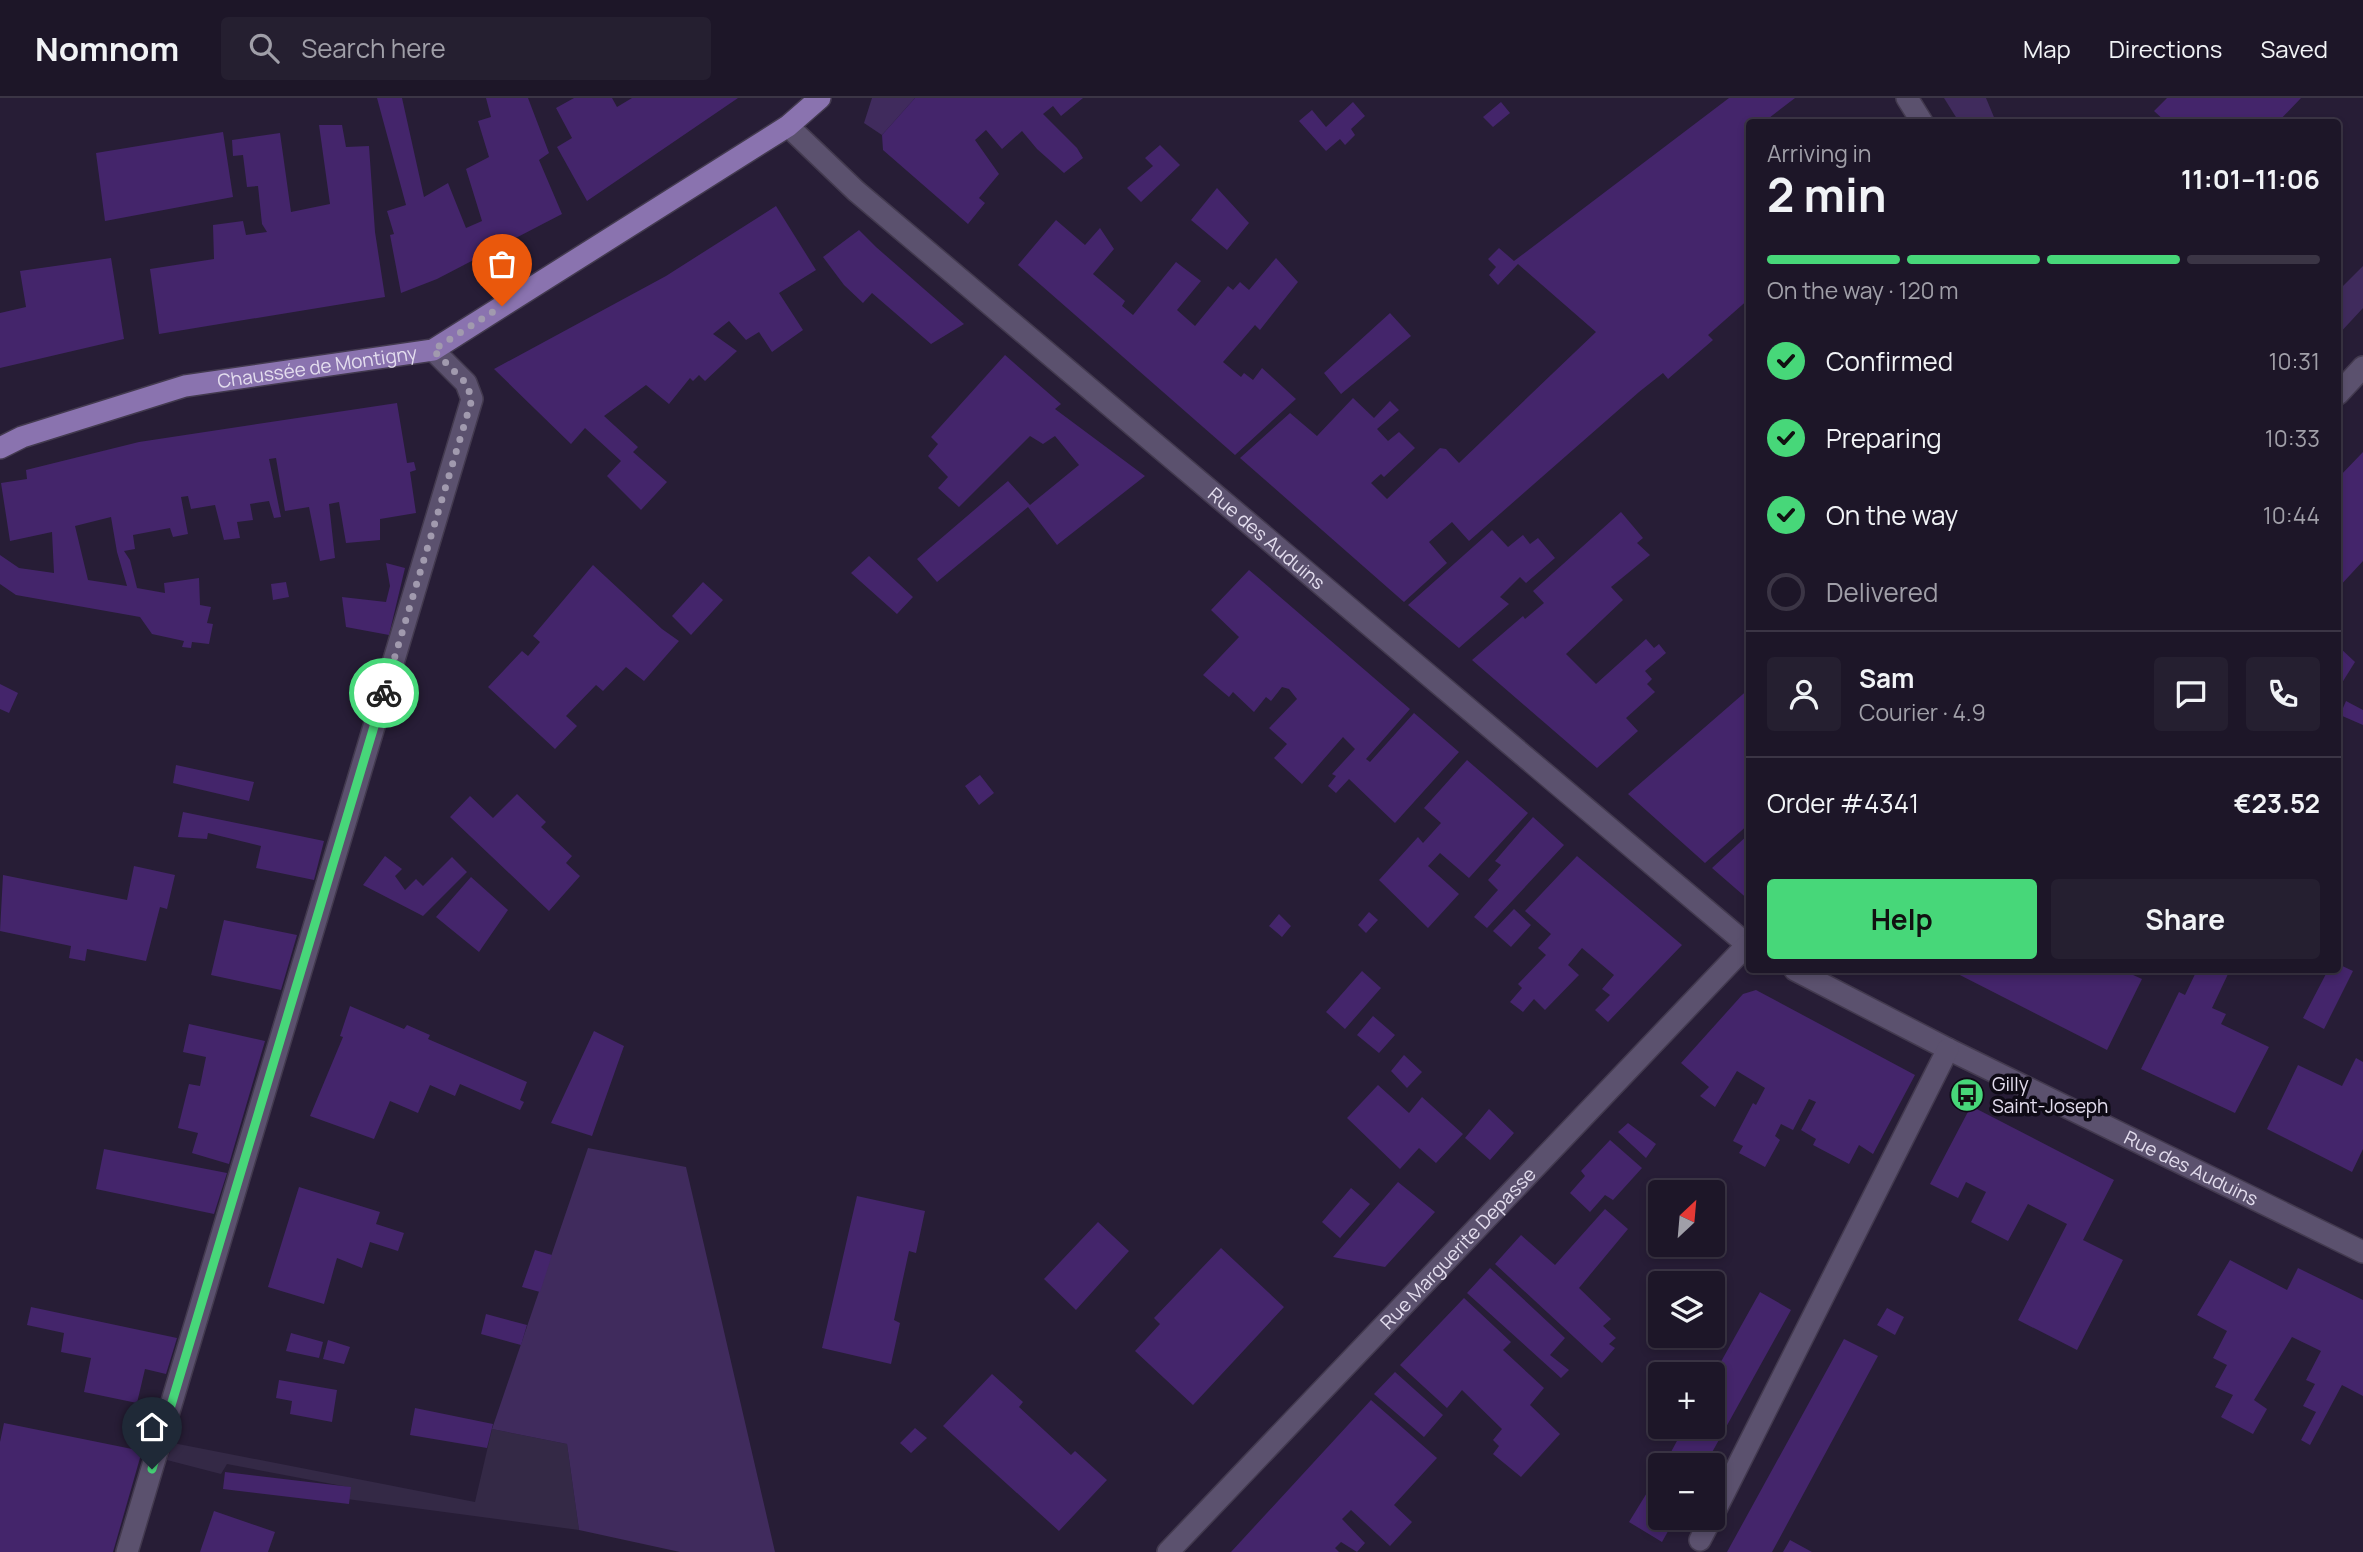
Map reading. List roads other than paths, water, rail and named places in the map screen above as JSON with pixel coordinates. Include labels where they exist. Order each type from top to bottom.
[{"type":"main road","name":"Chaussée de Montigny","points":[[0,448],[22,438],[185,386],[433,350],[788,126],[820,98]]},
{"type":"street","points":[[1907,98],[1920,119]]},
{"type":"street","name":"Rue des Auduins","points":[[788,126],[856,191],[1746,944]]},
{"type":"street","points":[[127,1552],[472,399],[466,383],[433,350]]},
{"type":"street","points":[[2341,391],[2363,367]]},
{"type":"street","name":"Rue Marguerite Depasse","points":[[1168,1552],[1746,948]]},
{"type":"street","name":"Rue des Auduins","points":[[1801,973],[1948,1049],[2363,1252]]},
{"type":"street","points":[[1725,1492],[1948,1049]]},
{"type":"street","points":[[1700,1540],[1705,1530]]},
{"type":"place","name":"Gilly Saint-Joseph","points":[[1967,1095]]}]
